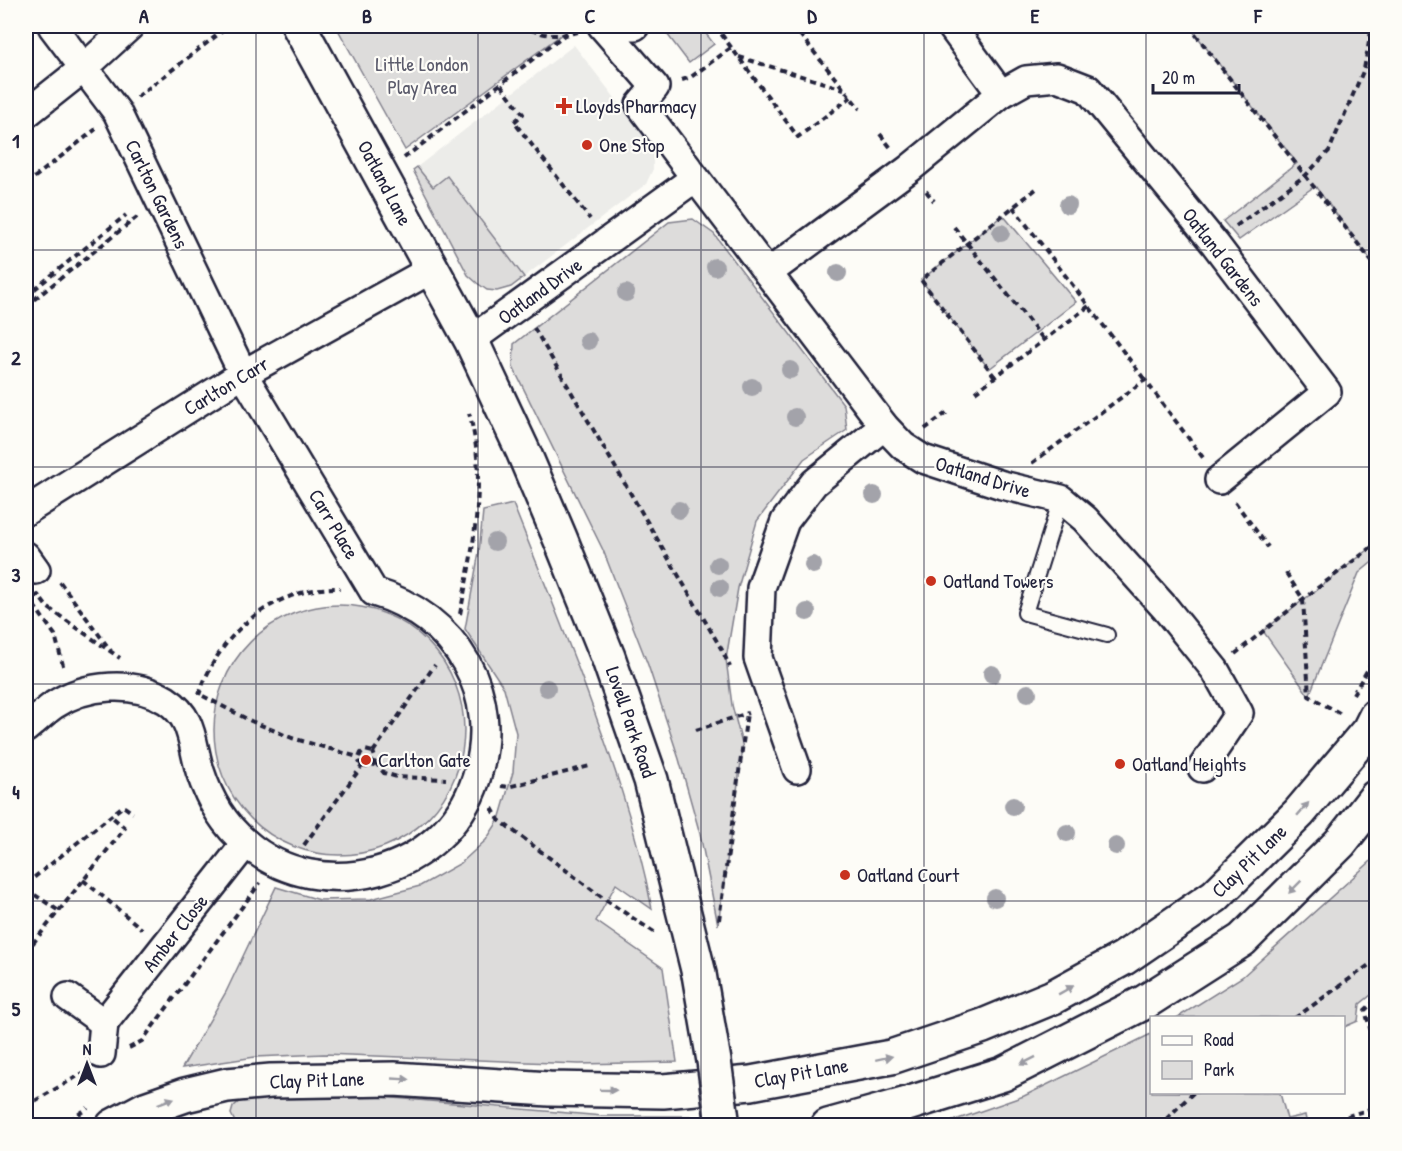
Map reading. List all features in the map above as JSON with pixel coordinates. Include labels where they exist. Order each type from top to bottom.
[{"type":"main road","name":"Oatland Lane","points":[[299,26],[471,340]]},
{"type":"main road","name":"Lovell Park Road","points":[[471,340],[523,451],[609,657],[651,780],[699,974],[723,1125]]},
{"type":"main road","name":"Clay Pit Lane","points":[[104,1115],[155,1105],[227,1085],[271,1081],[394,1078],[549,1089],[663,1091],[751,1083],[891,1057],[983,1026],[1053,997],[1124,958],[1197,909],[1215,896],[1299,813],[1373,723]]},
{"type":"main road","points":[[828,1125],[904,1105],[1003,1074],[1145,1002],[1242,940],[1340,843],[1377,797]]},
{"type":"street","name":"Carlton Gardens","points":[[52,26],[117,112],[243,374]]},
{"type":"street","points":[[26,114],[84,68],[130,26]]},
{"type":"street","points":[[602,26],[635,26]]},
{"type":"street","points":[[602,26],[655,87]]},
{"type":"street","points":[[951,26],[1000,94]]},
{"type":"street","name":"Oatland Gardens","points":[[768,273],[909,170],[1000,94],[1026,80],[1058,78],[1089,89],[1215,244],[1327,392],[1219,480]]},
{"type":"street","name":"Oatland Drive","points":[[655,87],[640,105],[884,426],[903,446],[923,459],[1002,485],[1061,499],[1085,519],[1121,558],[1215,670],[1239,713],[1202,768]]},
{"type":"street","name":"Oatland Drive","points":[[471,340],[695,177]]},
{"type":"street","name":"Carlton Carr","points":[[26,511],[243,374],[432,269]]},
{"type":"street","name":"Carr Place","points":[[243,374],[374,592]]},
{"type":"street","points":[[797,769],[758,658],[761,588],[785,521],[814,483],[884,426]]},
{"type":"street","points":[[26,728],[54,705],[74,696],[108,687],[141,688],[166,701],[185,717],[208,794],[219,813],[246,843],[281,865],[313,874],[345,877],[368,874],[395,866],[423,851],[439,837],[464,806],[476,782],[483,752],[484,717],[474,678],[453,643],[419,612],[389,596],[374,592]]},
{"type":"street","name":"Amber Close","points":[[104,1023],[246,843]]},
{"type":"street","points":[[68,997],[104,1023],[104,1058]]},
{"type":"lane","points":[[1061,499],[1025,613],[1107,635]]},
{"type":"path","points":[[26,184],[229,26]]},
{"type":"path","points":[[521,26],[544,36],[564,36],[602,26]]},
{"type":"path","points":[[412,152],[577,26]]},
{"type":"path","points":[[717,26],[798,137],[851,97]]},
{"type":"path","points":[[793,26],[860,109]]},
{"type":"path","points":[[1189,26],[1376,266]]},
{"type":"path","points":[[1215,244],[1306,175],[1329,151],[1364,69],[1372,26]]},
{"type":"path","points":[[655,87],[692,78],[732,47]]},
{"type":"path","points":[[738,56],[844,89]]},
{"type":"path","points":[[501,85],[523,114],[514,122],[596,226]]},
{"type":"path","points":[[995,377],[921,280],[1036,189]]},
{"type":"path","points":[[26,306],[159,199]]},
{"type":"path","points":[[1013,207],[1268,547]]},
{"type":"path","points":[[26,296],[126,215]]},
{"type":"path","points":[[954,226],[1044,340]]},
{"type":"path","points":[[975,392],[1089,306]]},
{"type":"path","points":[[534,327],[722,650],[730,669]]},
{"type":"path","points":[[1002,485],[1145,380]]},
{"type":"path","points":[[373,752],[453,643],[473,546],[477,503],[478,475],[473,426],[467,406]]},
{"type":"path","points":[[1215,670],[1303,599],[1377,544]]},
{"type":"path","points":[[54,705],[66,687],[64,662],[55,635],[28,601],[29,573],[48,565],[113,654]]},
{"type":"path","points":[[1286,573],[1303,599],[1309,696],[1340,714],[1373,723]]},
{"type":"path","points":[[197,756],[195,726],[200,694],[213,662],[223,646],[248,621],[262,610],[314,590],[343,588],[374,592]]},
{"type":"path","points":[[28,601],[38,595],[47,607],[126,662]]},
{"type":"path","points":[[1352,696],[1377,656]]},
{"type":"path","points":[[189,689],[251,721],[292,738],[358,757]]},
{"type":"path","points":[[696,730],[774,704]]},
{"type":"path","points":[[1336,721],[1346,705]]},
{"type":"path","points":[[718,925],[747,713],[746,706]]},
{"type":"path","points":[[358,757],[365,750],[373,752]]},
{"type":"path","points":[[373,752],[375,762],[384,773],[397,777],[455,778],[508,787],[590,766]]},
{"type":"path","points":[[358,757],[362,766],[368,767],[375,762]]},
{"type":"path","points":[[26,1106],[104,1058],[142,1041],[262,880],[300,849],[362,766]]},
{"type":"path","points":[[476,782],[499,820],[607,901],[666,940]]},
{"type":"path","points":[[26,884],[123,806],[133,813]]},
{"type":"path","points":[[26,952],[125,828],[111,816]]},
{"type":"path","points":[[83,880],[164,946]]},
{"type":"path","points":[[26,889],[59,911]]},
{"type":"path","points":[[1296,1016],[1377,960]]},
{"type":"path","points":[[1377,1000],[1365,1010],[1377,1050]]},
{"type":"path","points":[[1159,1125],[1192,1094]]},
{"type":"path","points":[[1317,1125],[1377,1107]]},
{"type":"path","points":[[62,1125],[104,1115]]},
{"type":"shaded area","points":[[574,45],[649,142],[653,155],[653,169],[646,184],[524,277],[448,176],[433,187],[417,167]]},
{"type":"green space","name":"Little London Play Area","points":[[336,26],[573,26],[405,150]]},
{"type":"green space","points":[[661,26],[700,26],[714,44],[689,63]]},
{"type":"green space","points":[[1189,26],[1376,26],[1376,267],[1315,186],[1239,240],[1223,221],[1297,163]]},
{"type":"green space","points":[[417,167],[433,187],[447,176],[524,277],[511,287],[497,291],[487,290],[468,275],[413,170]]},
{"type":"green space","points":[[1003,215],[1076,302],[989,369],[921,280]]},
{"type":"green space","points":[[693,219],[714,234],[844,405],[847,430],[804,459],[757,521],[738,588],[726,659],[732,705],[743,748],[718,925],[700,834],[679,759],[648,665],[603,550],[513,367],[514,344],[669,222]]},
{"type":"green space","points":[[513,504],[610,755],[638,846],[652,909],[616,884],[596,921],[663,968],[677,1062],[579,1064],[324,1054],[255,1057],[182,1068],[226,992],[276,887],[320,900],[371,899],[420,886],[461,863],[486,840],[499,820],[513,772],[516,733],[504,688],[465,629],[479,552],[483,511]]},
{"type":"green space","points":[[1376,544],[1376,559],[1359,573],[1309,696],[1263,631]]},
{"type":"green space","points":[[339,605],[363,608],[387,615],[408,626],[427,642],[443,661],[454,682],[461,706],[464,730],[461,754],[454,778],[443,799],[427,818],[408,834],[387,845],[363,852],[339,855],[315,852],[291,845],[270,834],[251,818],[235,799],[224,778],[217,754],[214,730],[217,706],[224,682],[235,661],[251,642],[270,626],[291,615],[315,608]]},
{"type":"green space","points":[[1376,854],[1376,991],[1360,1004],[1358,1021],[1345,1027],[1345,1016],[1180,1016],[1242,977],[1370,862]]},
{"type":"green space","points":[[1150,1034],[1150,1094],[1280,1094],[1287,1119],[1305,1115],[1307,1125],[941,1125],[1024,1096]]},
{"type":"green space","points":[[335,1093],[603,1116],[690,1116],[691,1125],[243,1126],[235,1122],[231,1114],[233,1107],[242,1099]]},
{"type":"place","name":"Lloyds Pharmacy","points":[[564,106]]},
{"type":"place","name":"One Stop","points":[[587,145]]},
{"type":"place","name":"Oatland Towers","points":[[931,581]]},
{"type":"place","name":"Carlton Gate","points":[[366,760]]},
{"type":"place","name":"Oatland Heights","points":[[1120,764]]},
{"type":"place","name":"Oatland Court","points":[[845,875]]}]
